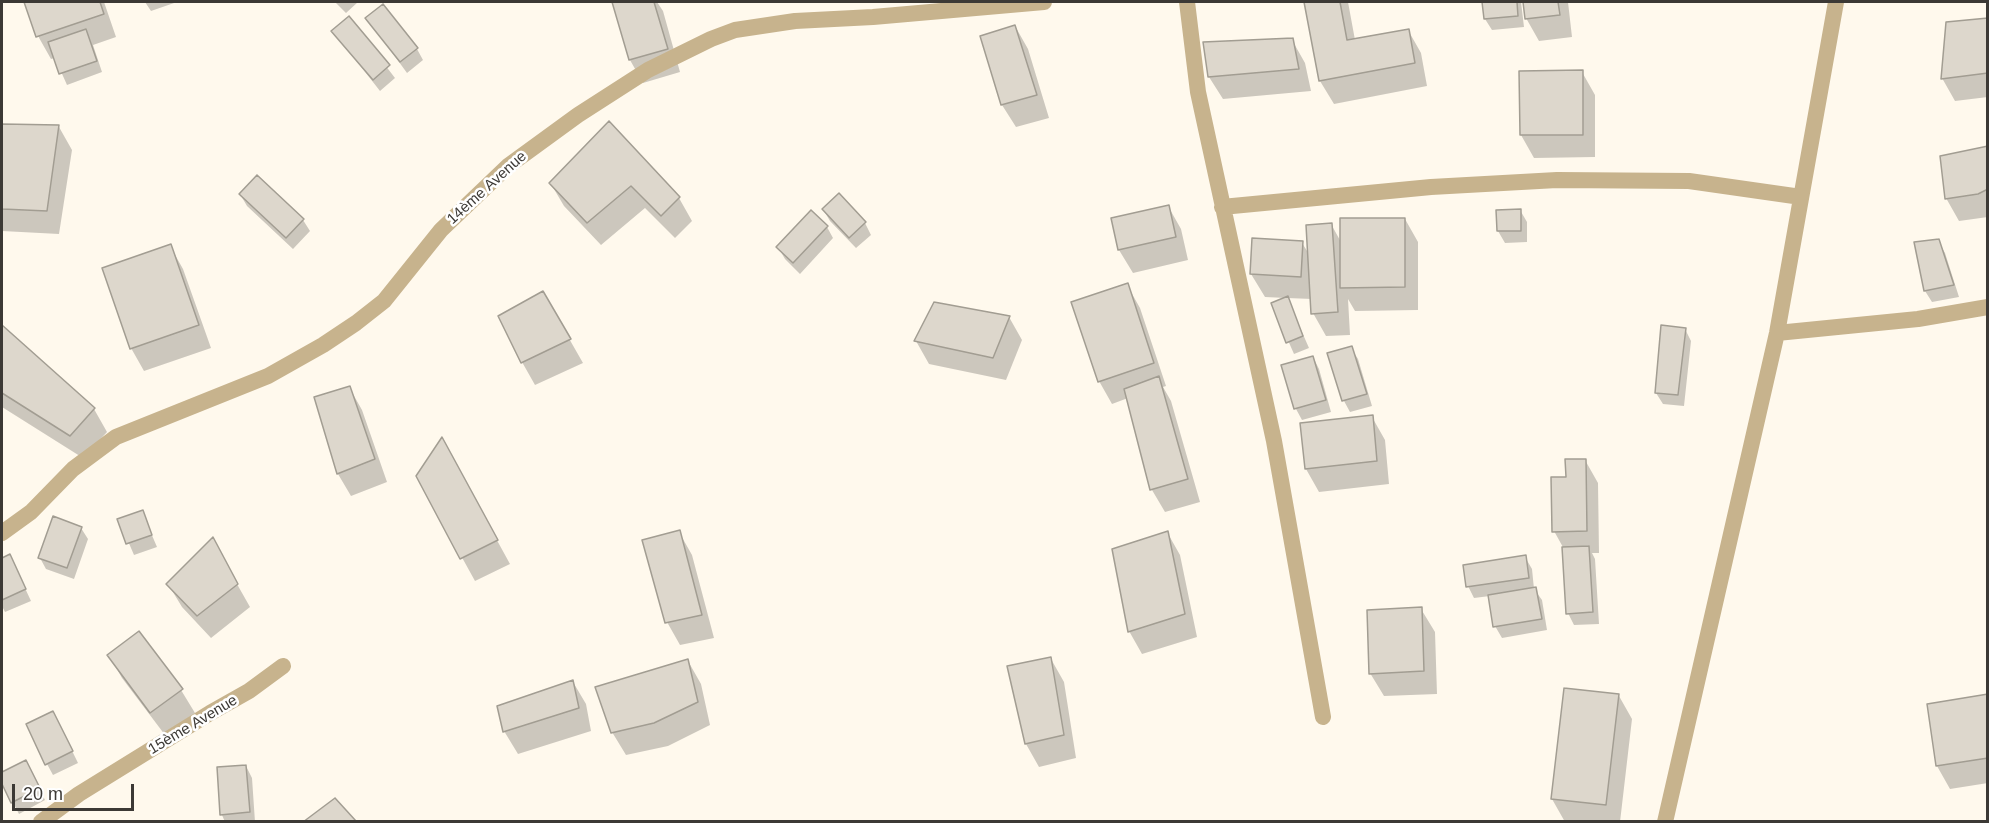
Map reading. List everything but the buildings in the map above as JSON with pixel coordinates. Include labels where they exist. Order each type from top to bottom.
[{"type":"street","name":"14ème Avenue","points":[[2,533],[31,512],[73,469],[116,437],[268,376],[323,345],[356,323],[384,301],[441,230],[508,166],[578,115],[648,70],[711,39],[735,30],[795,21],[1044,2]]},
{"type":"street","points":[[1187,2],[1198,92],[1274,441],[1323,717]]},
{"type":"street","points":[[1665,822],[1777,333],[1836,2]]},
{"type":"street","points":[[1222,207],[1431,188],[1557,180],[1689,181],[1801,197]]},
{"type":"street","points":[[1777,333],[1918,319],[1988,307]]},
{"type":"street","name":"15ème Avenue","points":[[41,822],[79,794],[249,692],[283,666]]}]
